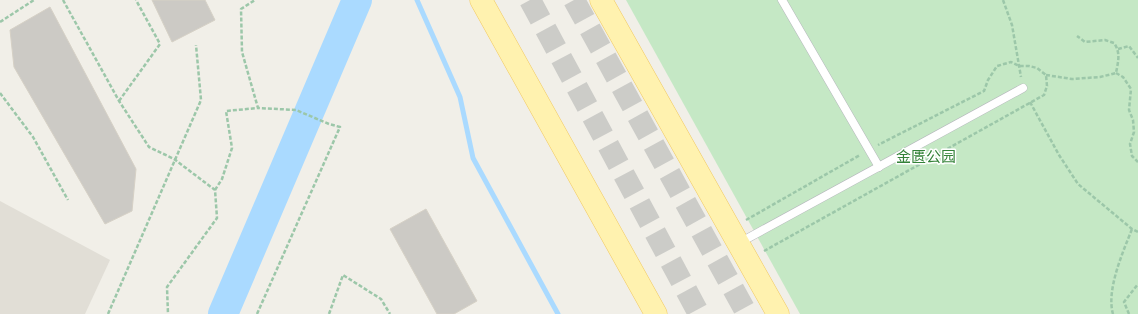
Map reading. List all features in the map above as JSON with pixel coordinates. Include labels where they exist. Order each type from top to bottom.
[{"type":"main road","points":[[481,0],[656,314]]},
{"type":"main road","points":[[602,0],[778,314]]},
{"type":"lane","points":[[782,0],[879,167]]},
{"type":"lane","points":[[738,244],[1023,88]]},
{"type":"path","points":[[0,22],[34,0]]},
{"type":"path","points":[[63,0],[120,101],[149,146],[174,159],[215,190]]},
{"type":"path","points":[[120,101],[160,44],[136,0]]},
{"type":"path","points":[[255,0],[241,9],[242,52],[258,108]]},
{"type":"path","points":[[1003,0],[1012,25],[1023,88],[1059,155],[1078,184],[1132,229],[1138,232]]},
{"type":"path","points":[[1077,36],[1085,42],[1105,40],[1114,43],[1119,54],[1116,73]]},
{"type":"path","points":[[108,314],[174,159],[201,100],[196,45]]},
{"type":"path","points":[[1118,49],[1129,46],[1138,58]]},
{"type":"path","points":[[1046,75],[1072,79],[1100,77],[1116,73],[1123,77],[1131,89],[1130,110],[1134,132],[1130,144],[1132,156],[1138,162]]},
{"type":"path","points":[[0,93],[33,137],[68,200]]},
{"type":"path","points":[[763,252],[1031,103]]},
{"type":"path","points":[[168,314],[167,287],[217,218],[215,190],[222,179],[232,148],[226,111],[258,108],[296,110],[340,127],[257,314]]},
{"type":"path","points":[[1113,314],[1111,308],[1114,277],[1132,229]]},
{"type":"path","points":[[329,314],[343,275],[381,299],[390,314]]},
{"type":"path","points":[[1129,314],[1124,302],[1138,284]]},
{"type":"shaded area","points":[[0,201],[110,260],[85,314],[0,314]]},
{"type":"green space","name":"金匮公园","points":[[626,0],[1138,0],[1138,314],[800,314]]},
{"type":"building","points":[[152,0],[205,0],[215,20],[172,42]]},
{"type":"building","points":[[50,7],[136,169],[132,211],[105,224],[14,67],[10,30]]},
{"type":"building","points":[[426,209],[477,301],[454,314],[437,314],[390,229]]},
{"type":"waterway","points":[[223,314],[357,0]]},
{"type":"waterway","points":[[417,0],[460,97],[473,158],[558,314]]},
{"type":"tunnel","points":[[530,0],[699,314]]},
{"type":"tunnel","points":[[574,0],[747,314]]}]
